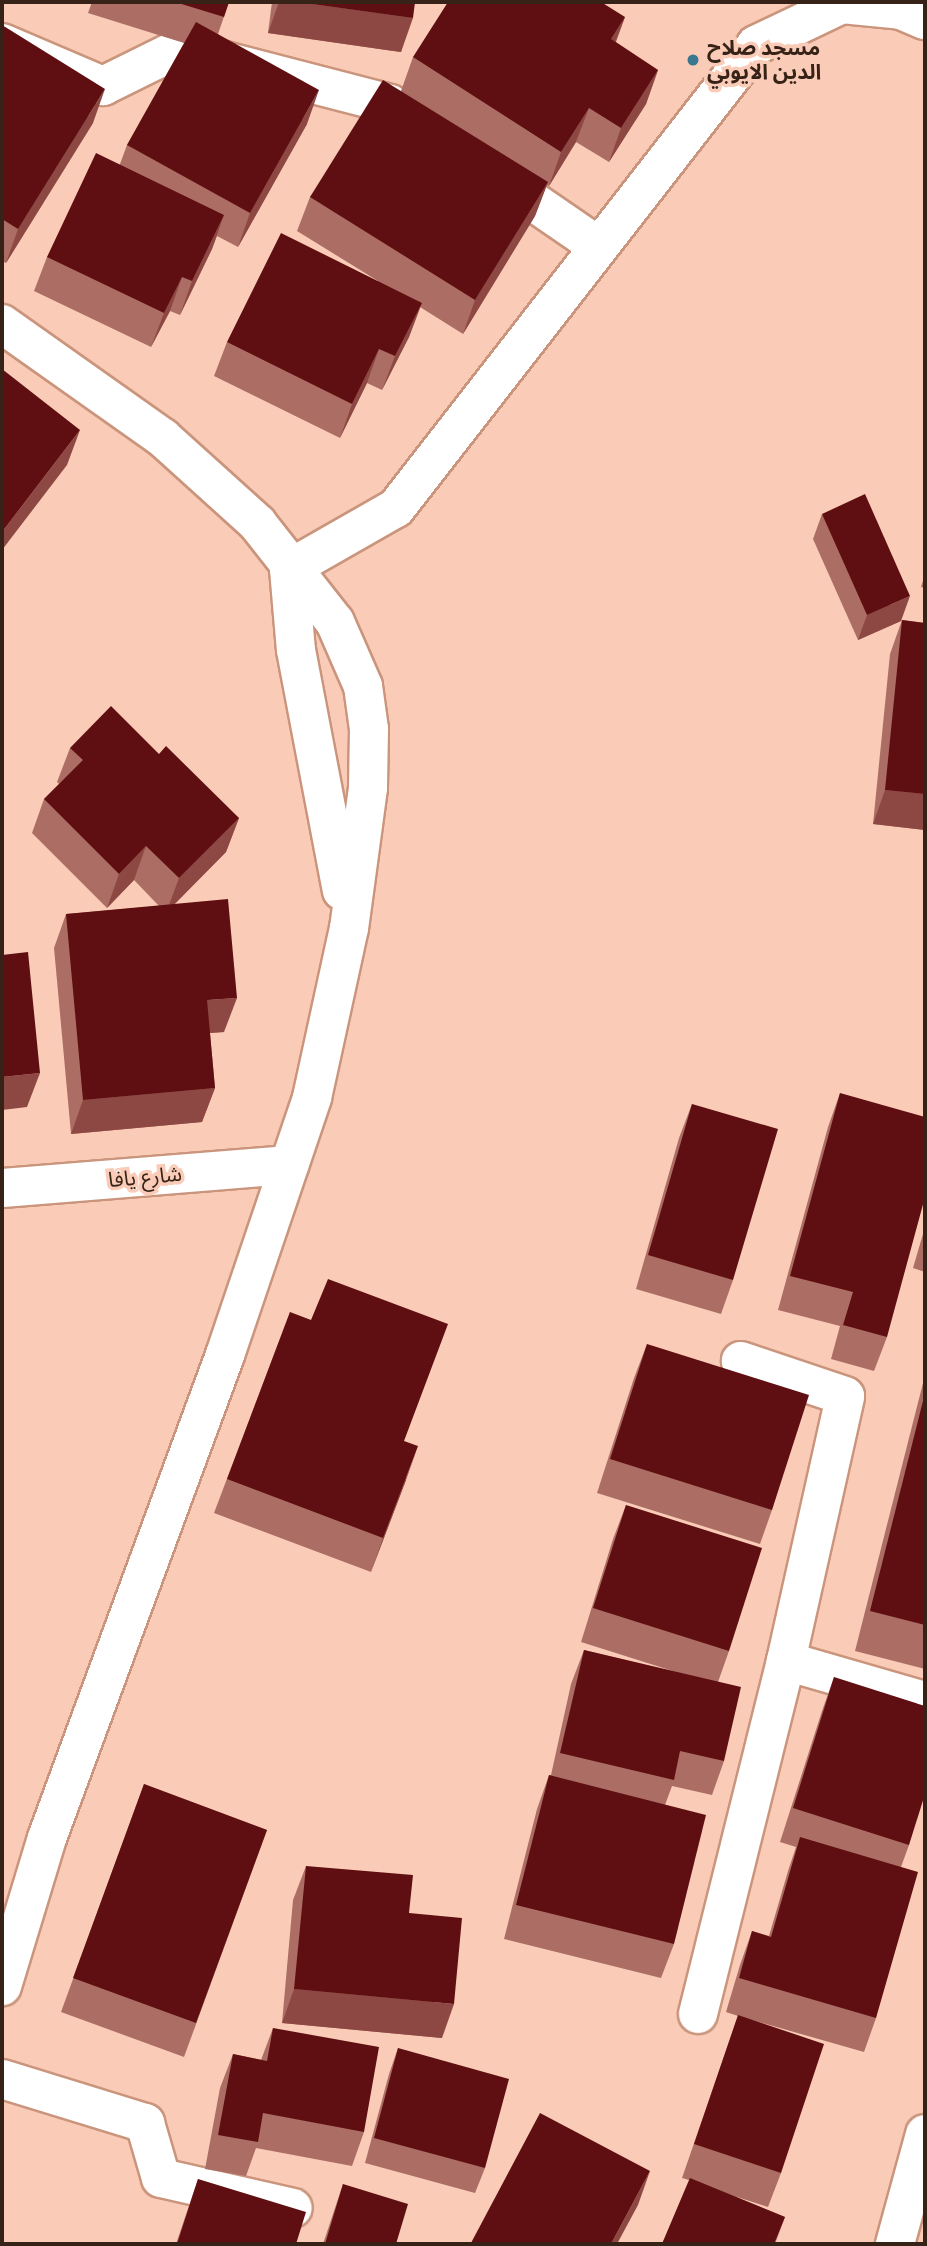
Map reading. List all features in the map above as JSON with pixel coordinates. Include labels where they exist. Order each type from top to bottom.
[{"type":"street","points":[[289,569],[396,508],[756,45],[842,3],[901,10],[925,20]]},
{"type":"street","points":[[2,43],[103,86],[178,49],[390,104],[598,246]]},
{"type":"street","points":[[2,324],[163,438],[257,523],[289,569],[335,622],[363,686],[369,729],[368,788],[349,928],[312,1098],[225,1354],[47,1838],[2,1986]]},
{"type":"street","points":[[289,569],[296,650],[349,928]]},
{"type":"street","name":"شارع يافا","points":[[2,1188],[289,1165]]},
{"type":"street","points":[[698,2014],[786,1661],[845,1396],[741,1361]]},
{"type":"street","points":[[786,1661],[925,1701]]},
{"type":"street","points":[[2,2079],[145,2123],[161,2178],[293,2208]]},
{"type":"street","points":[[895,2244],[925,2134]]},
{"type":"building","points":[[175,2],[229,2],[224,17]]},
{"type":"building","points":[[298,2],[415,2],[413,18]]},
{"type":"building","points":[[448,2],[601,2],[625,17],[611,39],[658,70],[621,128],[589,108],[561,152],[413,57]]},
{"type":"building","points":[[196,22],[319,90],[250,213],[127,145]]},
{"type":"building","points":[[2,25],[105,89],[18,229],[2,219]]},
{"type":"building","points":[[383,80],[548,182],[475,300],[310,197]]},
{"type":"building","points":[[96,153],[224,215],[192,281],[182,277],[164,313],[47,257]]},
{"type":"building","points":[[281,233],[422,303],[395,356],[379,349],[352,404],[227,342]]},
{"type":"building","points":[[2,369],[80,430],[2,532]]},
{"type":"building","points":[[865,494],[910,596],[867,615],[822,514]]},
{"type":"building","points":[[902,620],[925,623],[925,794],[885,790]]},
{"type":"building","points":[[111,706],[159,754],[166,746],[239,818],[179,878],[146,846],[119,874],[44,799],[83,760],[70,748]]},
{"type":"building","points":[[228,899],[237,998],[207,1000],[215,1088],[83,1100],[66,914]]},
{"type":"building","points":[[28,952],[40,1073],[2,1077],[2,955]]},
{"type":"building","points":[[840,1093],[925,1117],[925,1197],[887,1337],[843,1325],[853,1292],[790,1276]]},
{"type":"building","points":[[692,1104],[778,1129],[733,1280],[648,1255]]},
{"type":"building","points":[[328,1279],[448,1324],[404,1441],[418,1446],[383,1538],[227,1479],[290,1312],[311,1320]]},
{"type":"building","points":[[647,1344],[809,1395],[772,1510],[610,1459]]},
{"type":"building","points":[[925,1393],[925,1625],[870,1611]]},
{"type":"building","points":[[626,1505],[762,1548],[729,1651],[593,1608]]},
{"type":"building","points":[[584,1650],[741,1687],[724,1761],[680,1751],[674,1780],[560,1753]]},
{"type":"building","points":[[834,1677],[925,1706],[925,1794],[909,1845],[793,1808]]},
{"type":"building","points":[[549,1775],[706,1815],[674,1944],[516,1905]]},
{"type":"building","points":[[144,1784],[267,1830],[196,2023],[73,1978]]},
{"type":"building","points":[[800,1837],[918,1872],[876,2018],[739,1978],[752,1931],[771,1937]]},
{"type":"building","points":[[306,1866],[413,1875],[409,1913],[462,1918],[454,2004],[294,1989]]},
{"type":"building","points":[[738,2015],[824,2044],[781,2173],[694,2144]]},
{"type":"building","points":[[273,2028],[379,2047],[364,2132],[263,2113],[258,2142],[218,2135],[233,2054],[267,2061]]},
{"type":"building","points":[[398,2048],[509,2079],[485,2168],[374,2138]]},
{"type":"building","points":[[540,2113],[650,2171],[611,2244],[471,2243]]},
{"type":"building","points":[[690,2178],[785,2217],[774,2244],[662,2244]]},
{"type":"building","points":[[198,2179],[306,2212],[296,2244],[177,2244]]},
{"type":"building","points":[[343,2184],[408,2204],[396,2244],[325,2244]]},
{"type":"place","name":"مسجد صلاح الدين الايوبي","points":[[693,60]]}]
